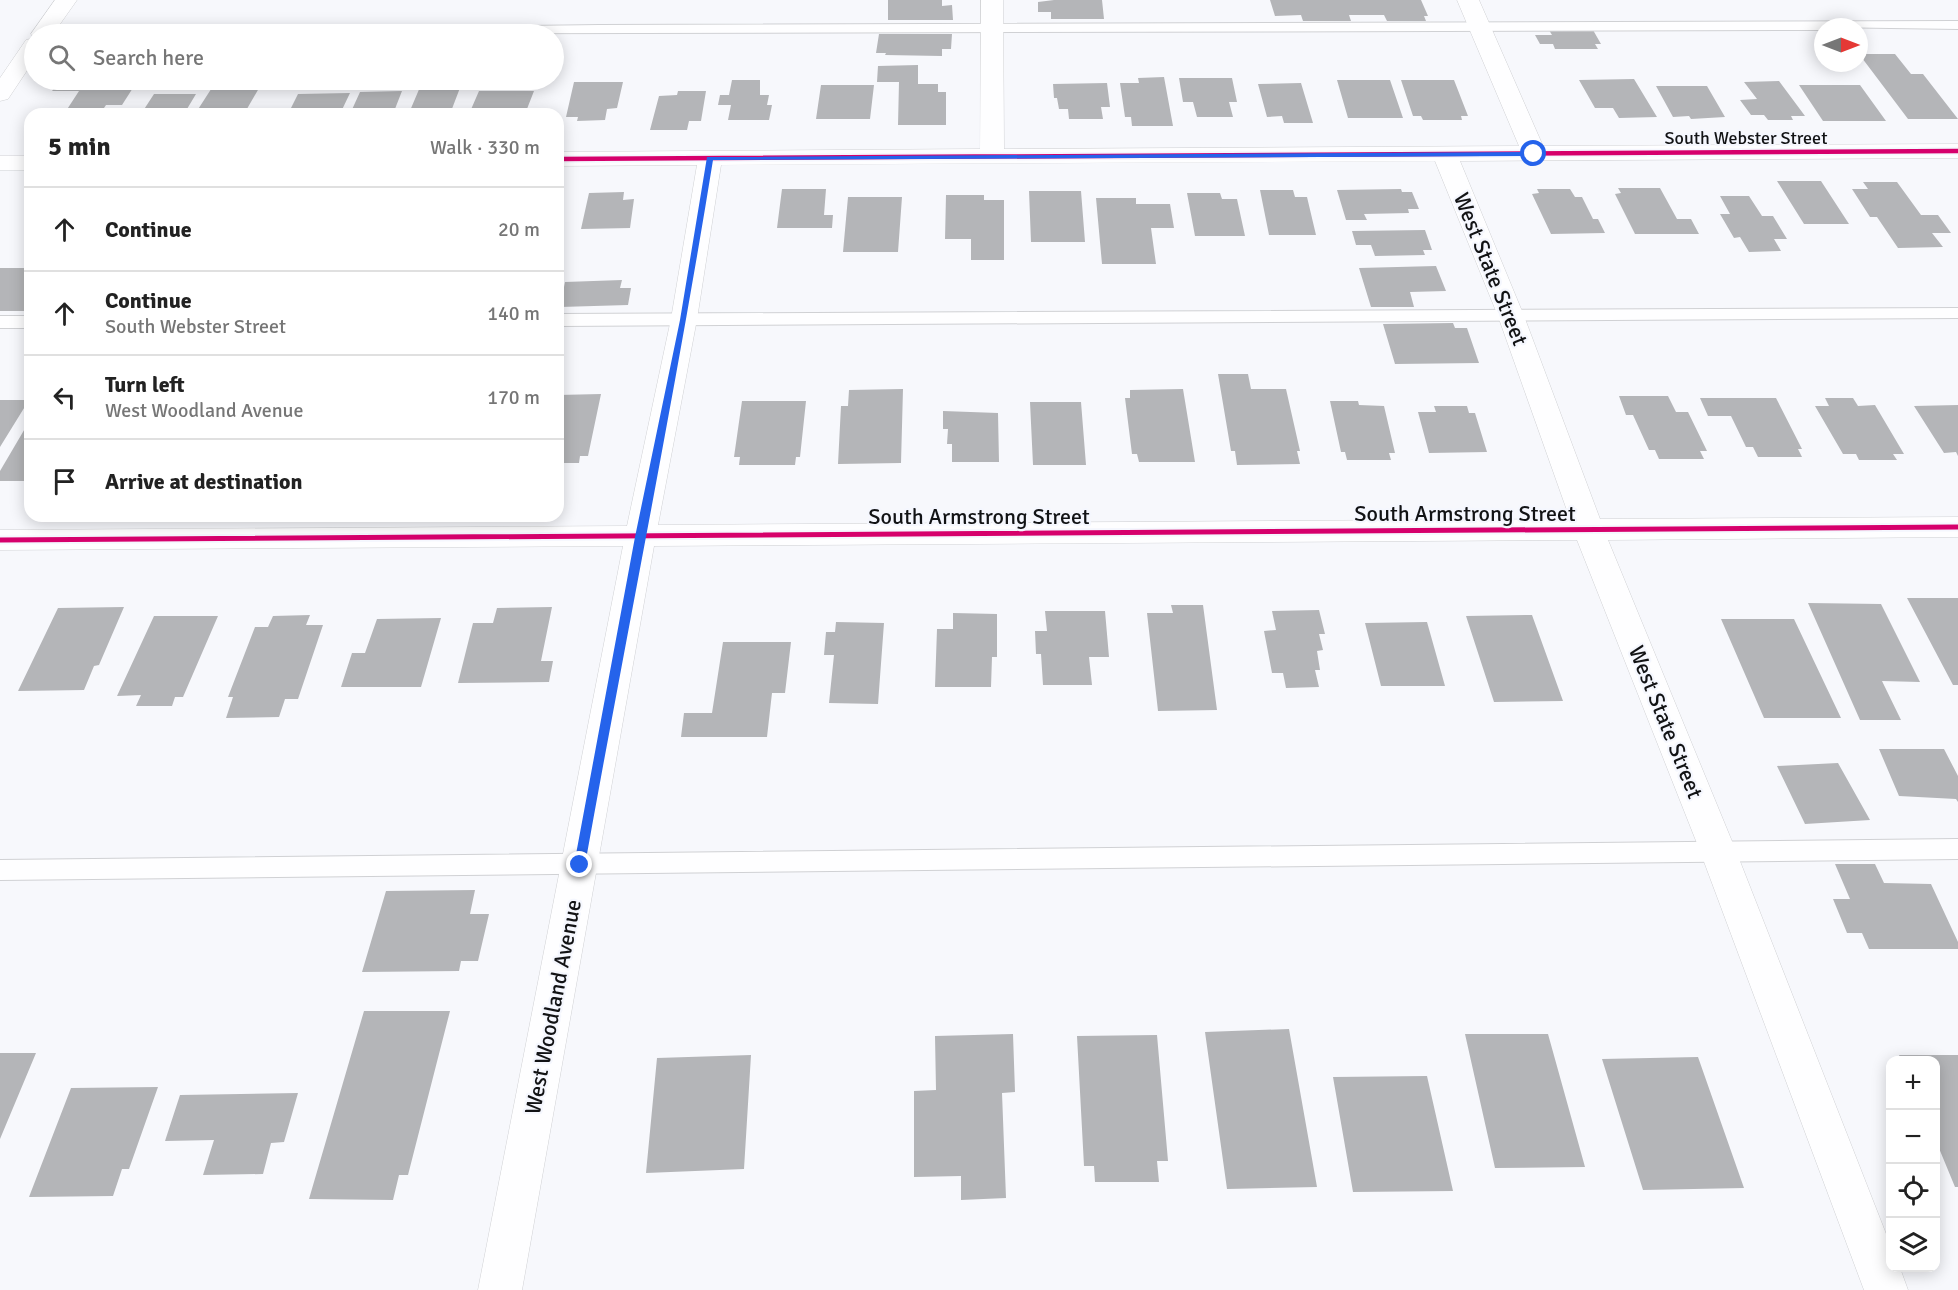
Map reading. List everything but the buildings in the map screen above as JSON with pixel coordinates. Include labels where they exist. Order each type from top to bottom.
[{"type":"street","points":[[49,24],[66,0]]},
{"type":"street","points":[[992,0],[992,156]]},
{"type":"street","points":[[1468,0],[1534,154]]},
{"type":"street","points":[[0,94],[24,59]]},
{"type":"street","name":"South Webster Street","points":[[1445,155],[1958,151]]},
{"type":"street","points":[[564,159],[1445,155]]},
{"type":"street","name":"West State Street","points":[[1445,155],[1510,316],[1589,530],[1718,851],[1886,1290]]},
{"type":"street","name":"West Woodland Avenue","points":[[500,1290],[640,537],[684,320],[710,158]]},
{"type":"street","points":[[0,163],[24,163]]},
{"type":"street","name":"South Armstrong Street","points":[[0,540],[1958,527]]},
{"type":"lane","points":[[564,30],[1958,26]]},
{"type":"lane","points":[[564,320],[1958,313]]},
{"type":"lane","points":[[0,322],[24,322]]},
{"type":"lane","points":[[0,870],[1958,849]]},
{"type":"cycle path","points":[[564,159],[1958,151]]},
{"type":"cycle path","points":[[0,540],[1958,527]]},
{"type":"route","points":[[580,865],[640,537],[684,320],[710,158],[1534,154]]}]
